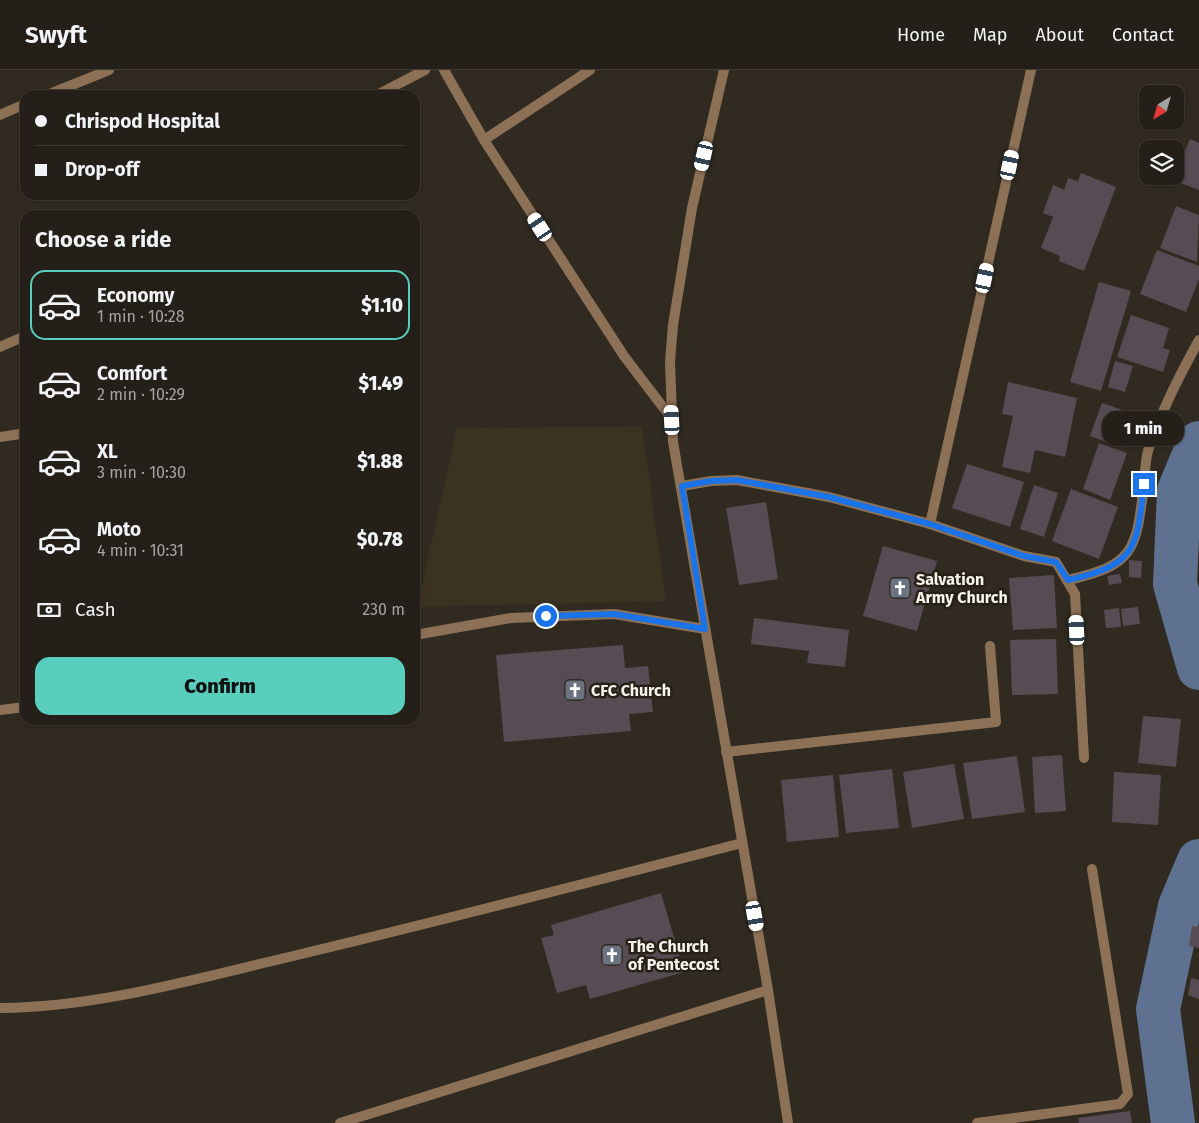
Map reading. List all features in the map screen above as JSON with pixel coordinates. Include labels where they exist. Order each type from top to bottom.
[{"type":"street","points":[[59,90],[109,70]]},
{"type":"street","points":[[387,90],[425,70]]},
{"type":"street","points":[[444,70],[484,140],[624,356],[672,420]]},
{"type":"street","points":[[484,140],[590,70]]},
{"type":"street","points":[[724,70],[692,208],[674,325],[670,362],[673,442],[768,990],[788,1123]]},
{"type":"street","points":[[930,524],[1031,70]]},
{"type":"street","points":[[0,115],[20,106]]},
{"type":"street","points":[[0,347],[20,338]]},
{"type":"street","points":[[1068,580],[1099,573],[1123,560],[1136,541],[1148,452],[1178,380],[1199,340]]},
{"type":"street","points":[[0,437],[20,434]]},
{"type":"street","points":[[682,486],[711,481],[737,480],[829,497],[930,524],[1024,556],[1056,562],[1076,594],[1084,758]]},
{"type":"street","points":[[420,634],[511,618],[614,614],[705,629]]},
{"type":"street","points":[[726,752],[996,722],[990,646]]},
{"type":"street","points":[[0,710],[20,708]]},
{"type":"street","points":[[0,1008],[44,1007],[121,997],[410,928],[742,843]]},
{"type":"street","points":[[977,1123],[1120,1104],[1128,1094],[1092,869]]},
{"type":"street","points":[[340,1123],[768,990]]},
{"type":"shaded area","points":[[642,426],[666,601],[420,607],[420,594],[457,428]]},
{"type":"building","points":[[1190,139],[1199,143],[1199,190],[1184,184],[1184,153]]},
{"type":"building","points":[[1081,173],[1116,187],[1084,271],[1059,261],[1060,256],[1041,248],[1053,217],[1043,213],[1053,185],[1064,190],[1068,178],[1078,181]]},
{"type":"building","points":[[1176,206],[1199,215],[1197,262],[1160,248]]},
{"type":"building","points":[[1157,250],[1199,266],[1199,279],[1186,312],[1140,294]]},
{"type":"building","points":[[1099,282],[1131,291],[1101,391],[1070,382]]},
{"type":"building","points":[[1131,315],[1169,328],[1163,348],[1170,350],[1163,372],[1117,357]]},
{"type":"building","points":[[1115,361],[1133,366],[1125,392],[1108,387]]},
{"type":"building","points":[[1008,382],[1077,398],[1065,457],[1035,450],[1030,473],[1002,467],[1013,416],[1002,414]]},
{"type":"building","points":[[1102,403],[1134,414],[1123,448],[1090,436]]},
{"type":"building","points":[[1099,443],[1127,453],[1110,500],[1083,489]]},
{"type":"building","points":[[967,464],[1024,482],[1010,527],[952,508]]},
{"type":"building","points":[[1034,485],[1058,493],[1044,537],[1020,529]]},
{"type":"building","points":[[1071,489],[1118,507],[1099,559],[1052,541]]},
{"type":"building","points":[[766,502],[778,579],[739,585],[726,508]]},
{"type":"building","name":"Salvation Army Church","points":[[883,546],[937,561],[917,631],[863,616]]},
{"type":"building","points":[[1129,560],[1142,561],[1141,578],[1129,577]]},
{"type":"building","points":[[1120,574],[1122,583],[1109,585],[1107,576]]},
{"type":"building","points":[[1054,575],[1057,628],[1013,630],[1009,578]]},
{"type":"building","points":[[1138,607],[1140,624],[1123,626],[1121,609]]},
{"type":"building","points":[[1119,608],[1121,627],[1106,628],[1104,610]]},
{"type":"building","points":[[754,618],[849,630],[845,667],[807,663],[809,651],[751,644]]},
{"type":"building","points":[[1056,639],[1058,694],[1012,695],[1010,640]]},
{"type":"building","name":"CFC Church","points":[[623,645],[625,668],[648,666],[653,712],[629,714],[631,731],[504,742],[496,655]]},
{"type":"building","points":[[1143,716],[1181,719],[1176,767],[1138,763]]},
{"type":"building","points":[[1062,755],[1066,811],[1035,813],[1032,757]]},
{"type":"building","points":[[1017,756],[1025,812],[972,819],[963,763]]},
{"type":"building","points":[[954,764],[964,819],[912,828],[903,772]]},
{"type":"building","points":[[892,769],[899,828],[846,833],[839,775]]},
{"type":"building","points":[[1114,772],[1161,775],[1158,825],[1112,822]]},
{"type":"building","points":[[833,775],[839,837],[787,842],[781,780]]},
{"type":"building","name":"The Church of Pentecost","points":[[661,893],[684,972],[590,999],[586,985],[557,993],[541,938],[554,935],[551,925]]},
{"type":"building","points":[[1192,926],[1199,927],[1199,948],[1189,946]]},
{"type":"building","points":[[1191,978],[1199,980],[1199,999],[1188,995]]},
{"type":"building","points":[[1130,1111],[1132,1123],[1079,1123],[1078,1118]]},
{"type":"waterway","points":[[1199,443],[1179,491],[1175,584],[1199,668]]},
{"type":"waterway","points":[[1173,1123],[1158,1009],[1180,906],[1199,861]]},
{"type":"place","name":"Salvation Army Church","points":[[900,588]]},
{"type":"place","name":"CFC Church","points":[[575,690]]},
{"type":"place","name":"The Church of Pentecost","points":[[612,955]]},
{"type":"route","points":[[546,616],[614,614],[705,629],[682,486],[711,481],[737,480],[829,497],[930,524],[1024,556],[1056,562],[1068,580],[1099,573],[1123,560],[1136,541],[1144,484]]}]
